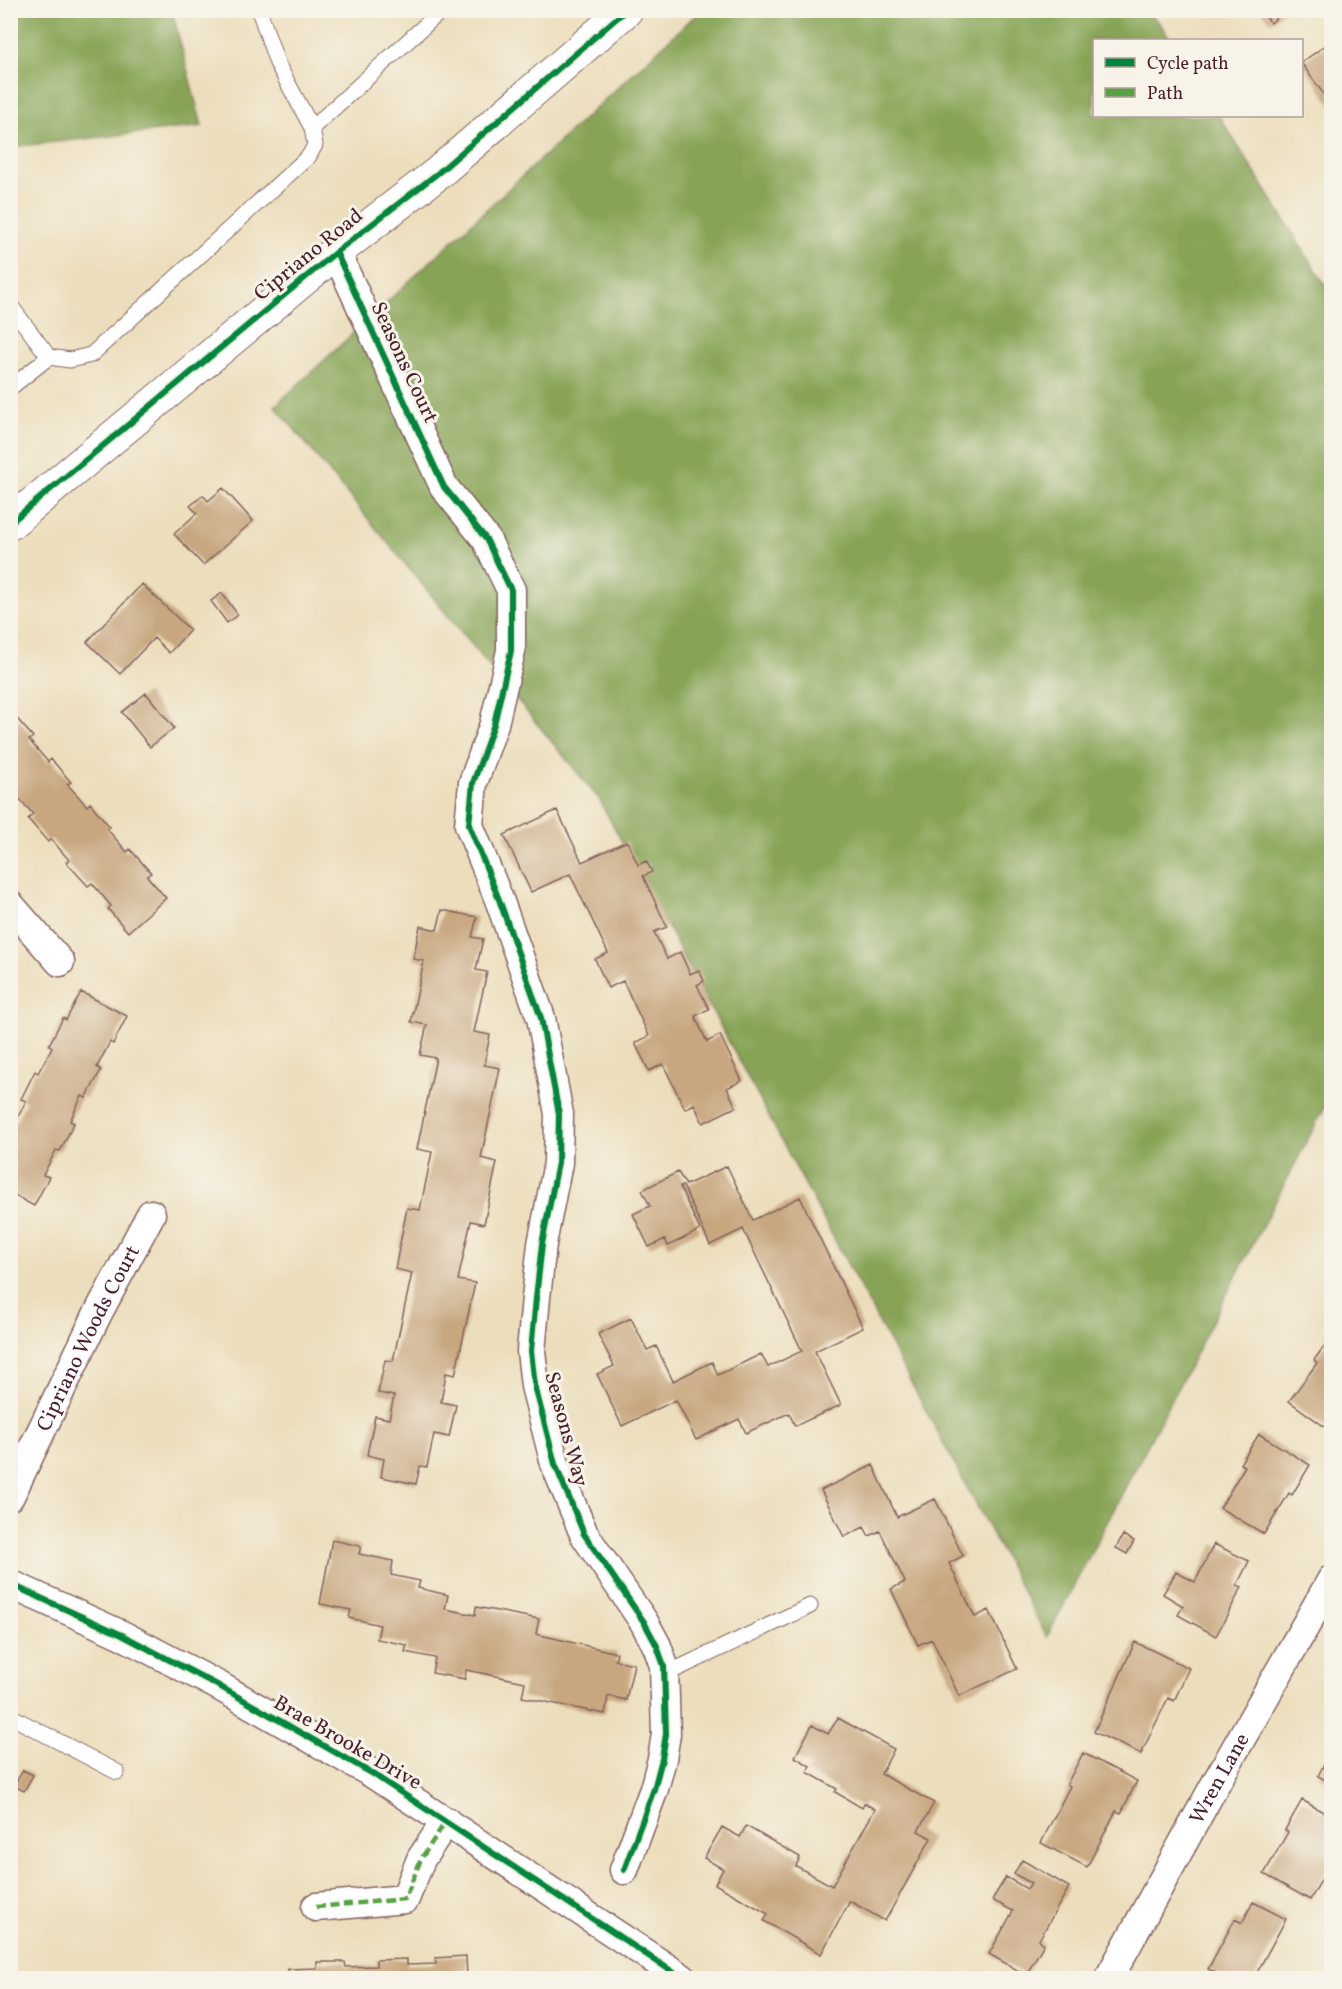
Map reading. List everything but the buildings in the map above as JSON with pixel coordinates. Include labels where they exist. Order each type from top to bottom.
[{"type":"street","name":"Cipriano Road","points":[[10,523],[336,252],[438,173],[626,10]]},
{"type":"street","name":"Seasons Court","points":[[336,252],[444,487],[486,539],[511,590],[511,651],[494,724],[473,783],[469,825],[500,902]]},
{"type":"street","name":"Seasons Way","points":[[500,902],[541,1018],[559,1114],[558,1163],[542,1244],[531,1351],[535,1386],[555,1464],[584,1534],[644,1622],[657,1646],[664,1666],[666,1734],[662,1760],[654,1789],[624,1870]]},
{"type":"street","points":[[10,904],[60,962]]},
{"type":"street","name":"Cipriano Woods Court","points":[[10,1496],[151,1214]]},
{"type":"street","name":"Wren Lane","points":[[1110,1978],[1217,1781],[1332,1579]]},
{"type":"street","name":"Brae Brooke Drive","points":[[10,1584],[122,1635],[219,1686],[373,1774],[682,1978]]},
{"type":"street","points":[[316,1906],[405,1899],[421,1859],[446,1821]]},
{"type":"lane","points":[[10,305],[49,357],[70,360],[91,355],[309,156],[315,145],[312,129],[277,63],[259,10]]},
{"type":"lane","points":[[312,129],[442,10]]},
{"type":"lane","points":[[10,388],[49,357]]},
{"type":"lane","points":[[664,1675],[810,1606]]},
{"type":"lane","points":[[10,1716],[117,1772]]},
{"type":"green space","points":[[10,11],[172,11],[202,126],[11,147]]},
{"type":"green space","points":[[700,11],[1147,11],[1170,39],[1093,39],[1093,117],[1220,117],[1331,294],[1331,1095],[1047,1637],[599,799],[275,406]]},
{"type":"marked path","points":[[316,1907],[405,1899],[421,1859],[446,1821]]},
{"type":"cycle path","points":[[10,523],[336,252],[438,173],[626,10]]},
{"type":"cycle path","points":[[336,252],[444,487],[486,539],[511,590],[511,651],[494,724],[473,783],[469,825],[500,902],[541,1018],[559,1114],[558,1163],[542,1244],[531,1351],[535,1386],[555,1464],[584,1534],[644,1622],[657,1646],[664,1666],[666,1734],[662,1759],[654,1789],[624,1870]]},
{"type":"cycle path","points":[[10,1584],[122,1635],[219,1686],[373,1774],[682,1978]]}]
